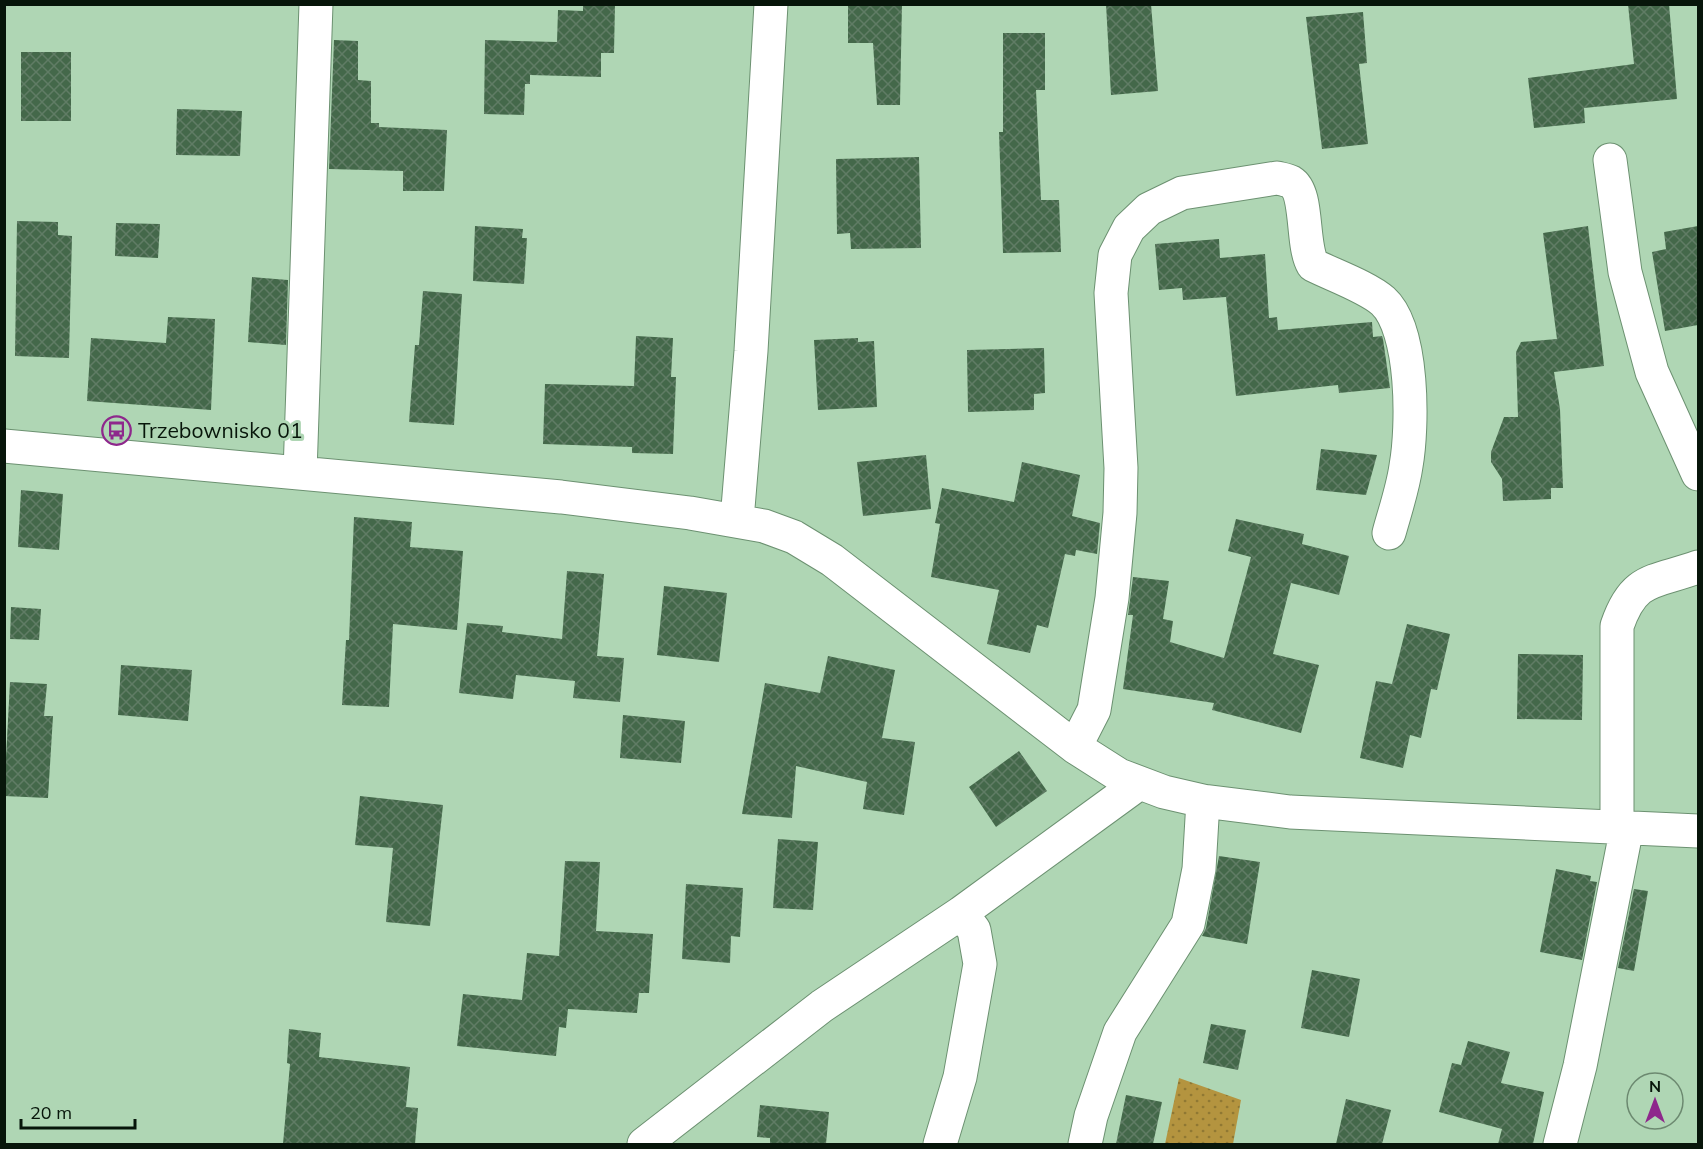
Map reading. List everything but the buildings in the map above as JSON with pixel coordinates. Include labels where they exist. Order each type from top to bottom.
[{"type":"street","points":[[300,473],[316,4]]},
{"type":"street","points":[[737,520],[751,351],[771,4]]},
{"type":"street","points":[[1610,160],[1625,272],[1652,372],[1698,474]]},
{"type":"street","points":[[1075,747],[1094,710],[1112,598],[1120,513],[1121,458],[1111,293],[1115,255],[1129,228],[1149,209],[1182,193],[1277,178],[1291,182],[1300,191],[1307,255],[1313,265],[1382,300],[1396,317],[1408,366],[1411,413],[1407,466],[1389,533]]},
{"type":"street","points":[[4,446],[561,497],[737,520],[764,526],[794,537],[832,560],[1075,747],[1119,775],[1138,784],[1203,801],[1339,815],[1698,831]]},
{"type":"street","points":[[1560,1144],[1580,1066],[1622,827],[1617,626],[1625,601],[1645,583],[1698,567]]},
{"type":"street","points":[[644,1144],[822,1006],[961,913],[1138,784]]},
{"type":"street","points":[[1085,1144],[1090,1116],[1120,1032],[1188,924],[1199,869],[1203,801]]},
{"type":"street","points":[[940,1144],[960,1077],[980,964],[974,930],[961,913]]},
{"type":"shaded area","points":[[1179,1078],[1241,1100],[1233,1144],[1165,1144]]},
{"type":"place","name":"Trzebownisko 01","points":[[117,430]]}]
